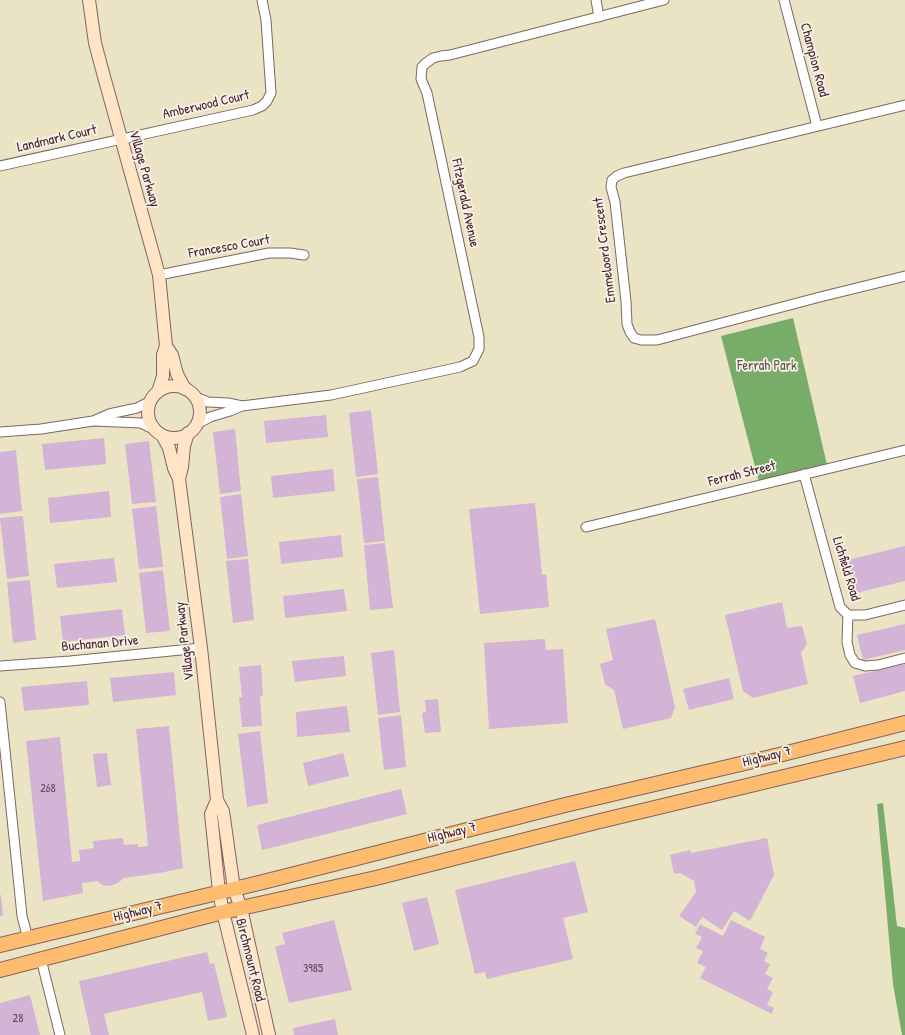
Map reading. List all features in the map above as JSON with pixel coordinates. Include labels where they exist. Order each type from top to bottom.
[{"type":"main road","name":"Village Parkway","points":[[90,0],[96,43],[120,139],[159,275],[166,346],[163,355],[163,376],[154,396]]},
{"type":"main road","name":"Village Parkway","points":[[166,346],[172,355],[177,374],[185,389]]},
{"type":"main road","points":[[171,387],[185,389],[195,397],[199,404],[199,420],[192,430],[182,437],[175,438],[158,432],[151,424],[148,416],[148,408],[154,396],[164,388],[171,387]]},
{"type":"main road","name":"Village Parkway","points":[[179,479],[184,446],[192,430]]},
{"type":"main road","name":"Village Parkway","points":[[158,432],[169,448],[174,468],[179,479],[201,648],[217,800],[223,811],[234,889],[241,908]]},
{"type":"main road","name":"Highway 7","points":[[0,945],[234,889],[557,807],[779,755],[905,723]]},
{"type":"main road","name":"Highway 7","points":[[0,970],[223,912],[376,878],[596,822],[905,748]]},
{"type":"main road","name":"Village Parkway","points":[[217,800],[211,814],[219,892]]},
{"type":"main road","name":"Birchmount Road","points":[[219,892],[253,1035]]},
{"type":"main road","name":"Birchmount Road","points":[[241,908],[269,1035]]},
{"type":"street","name":"Amberwood Court","points":[[120,139],[253,110],[267,101],[271,94],[271,80],[266,20],[262,0]]},
{"type":"street","points":[[596,0],[599,17]]},
{"type":"street","name":"Fitzgerald Avenue","points":[[192,430],[199,423],[210,417],[242,406],[332,395],[460,367],[473,361],[479,349],[479,337],[426,93],[421,79],[422,67],[433,58],[450,55],[664,0]]},
{"type":"street","name":"Champion Road","points":[[784,0],[817,126]]},
{"type":"street","name":"Emmeloord Crescent","points":[[905,105],[624,173],[612,180],[620,244],[627,324],[634,338],[641,340],[657,340],[905,276]]},
{"type":"street","name":"Landmark Court","points":[[0,166],[120,139]]},
{"type":"street","name":"Francesco Court","points":[[159,275],[258,254],[279,252],[304,255]]},
{"type":"street","points":[[0,432],[41,429],[93,420],[109,414],[137,408],[154,396]]},
{"type":"street","name":"Fitzgerald Avenue","points":[[195,397],[208,402],[228,403],[242,406]]},
{"type":"street","points":[[93,420],[141,423],[158,432]]},
{"type":"street","name":"Ferrah Street","points":[[586,527],[905,450]]},
{"type":"street","name":"Lichfield Road","points":[[804,474],[840,607],[848,615],[865,615],[905,605]]},
{"type":"street","points":[[848,615],[847,642],[850,655],[855,663],[865,666],[878,665],[905,658]]},
{"type":"street","name":"Buchanan Drive","points":[[0,666],[201,648]]},
{"type":"street","points":[[0,702],[22,916],[28,938]]},
{"type":"street","points":[[41,959],[60,1035]]},
{"type":"green space","name":"Ferrah Park","points":[[793,318],[827,465],[759,482],[721,336]]},
{"type":"green space","points":[[883,803],[897,926],[905,928],[905,1035],[902,1035],[893,984],[877,804]]},
{"type":"building","points":[[371,410],[378,474],[356,477],[349,413]]},
{"type":"building","points":[[326,415],[328,437],[266,443],[264,421]]},
{"type":"building","points":[[235,429],[241,491],[220,494],[213,432]]},
{"type":"building","points":[[104,438],[106,464],[45,470],[42,444]]},
{"type":"building","points":[[149,441],[156,502],[132,504],[125,444]]},
{"type":"building","points":[[16,450],[22,511],[0,514],[0,452]]},
{"type":"building","points":[[333,469],[335,491],[273,498],[271,476]]},
{"type":"building","points":[[378,477],[385,541],[364,543],[357,479]]},
{"type":"building","points":[[109,491],[111,517],[50,523],[48,498]]},
{"type":"building","points":[[241,494],[248,556],[227,559],[220,497]]},
{"type":"building","points":[[535,503],[542,575],[546,574],[549,607],[480,614],[469,509]]},
{"type":"building","points":[[156,506],[163,567],[139,569],[132,509]]},
{"type":"building","points":[[23,516],[29,576],[7,579],[0,518]]},
{"type":"building","points":[[341,535],[343,557],[281,564],[279,542]]},
{"type":"building","points":[[385,543],[393,608],[370,610],[364,545]]},
{"type":"building","points":[[905,546],[905,581],[856,593],[848,560]]},
{"type":"building","points":[[114,558],[117,582],[57,588],[54,564]]},
{"type":"building","points":[[248,559],[254,620],[233,623],[226,561]]},
{"type":"building","points":[[163,570],[170,631],[146,633],[139,573]]},
{"type":"building","points":[[30,580],[36,640],[13,643],[7,582]]},
{"type":"building","points":[[344,589],[347,611],[285,618],[283,596]]},
{"type":"building","points":[[782,602],[787,628],[802,626],[807,644],[801,653],[808,684],[753,698],[743,691],[725,615]]},
{"type":"building","points":[[122,609],[125,635],[63,642],[60,616]]},
{"type":"building","points":[[655,619],[675,707],[671,718],[623,729],[614,690],[605,684],[600,664],[613,660],[606,629]]},
{"type":"building","points":[[905,624],[905,650],[863,660],[857,635]]},
{"type":"building","points":[[545,639],[546,650],[563,649],[568,723],[489,729],[484,643]]},
{"type":"building","points":[[394,650],[400,712],[378,715],[371,653]]},
{"type":"building","points":[[344,656],[346,676],[295,682],[292,661]]},
{"type":"building","points":[[905,664],[905,691],[860,703],[853,676]]},
{"type":"building","points":[[261,665],[263,696],[260,696],[262,726],[242,727],[239,697],[242,697],[239,667]]},
{"type":"building","points":[[174,672],[176,695],[113,702],[110,678]]},
{"type":"building","points":[[729,678],[734,699],[689,710],[683,689]]},
{"type":"building","points":[[87,681],[89,705],[24,711],[21,687]]},
{"type":"building","points":[[438,699],[441,732],[425,733],[422,713],[426,712],[425,700]]},
{"type":"building","points":[[347,706],[350,732],[297,737],[296,712]]},
{"type":"building","points":[[401,715],[406,767],[384,770],[378,718]]},
{"type":"building","points":[[169,726],[183,868],[124,878],[118,883],[110,886],[102,885],[97,881],[82,883],[83,893],[43,901],[26,741],[60,737],[72,862],[80,861],[79,850],[94,848],[93,841],[123,838],[124,845],[138,844],[138,847],[148,846],[136,729]]},
{"type":"building","points":[[260,731],[268,803],[247,807],[238,734]]},
{"type":"building","points":[[107,753],[111,785],[97,787],[93,754]]},
{"type":"building","points":[[343,753],[349,776],[308,786],[303,763]]},
{"type":"building","points":[[401,789],[407,814],[262,850],[257,825]]},
{"type":"building","points":[[767,838],[774,875],[750,921],[734,911],[722,930],[702,917],[696,927],[679,916],[696,892],[694,881],[680,873],[674,874],[670,855],[690,850],[691,853]]},
{"type":"building","points":[[575,861],[588,912],[563,918],[573,959],[487,979],[485,972],[475,974],[455,890]]},
{"type":"building","points":[[0,895],[3,915],[0,916]]},
{"type":"building","points":[[427,897],[439,944],[414,951],[402,903]]},
{"type":"building","points":[[334,920],[352,990],[289,1003],[275,947],[285,944],[282,933]]},
{"type":"building","points":[[731,920],[765,937],[760,949],[768,953],[764,961],[770,964],[765,974],[773,978],[767,989],[773,992],[767,1005],[774,1008],[772,1014],[700,978],[706,967],[697,963],[703,951],[696,948],[702,937],[695,934],[700,924],[723,936]]},
{"type":"building","points":[[207,952],[210,964],[214,963],[227,1017],[208,1021],[202,992],[104,1014],[109,1035],[91,1035],[79,981]]},
{"type":"building","points":[[30,995],[40,1035],[0,1035],[0,1003]]},
{"type":"building","points":[[335,1019],[338,1035],[294,1035],[293,1028]]}]
